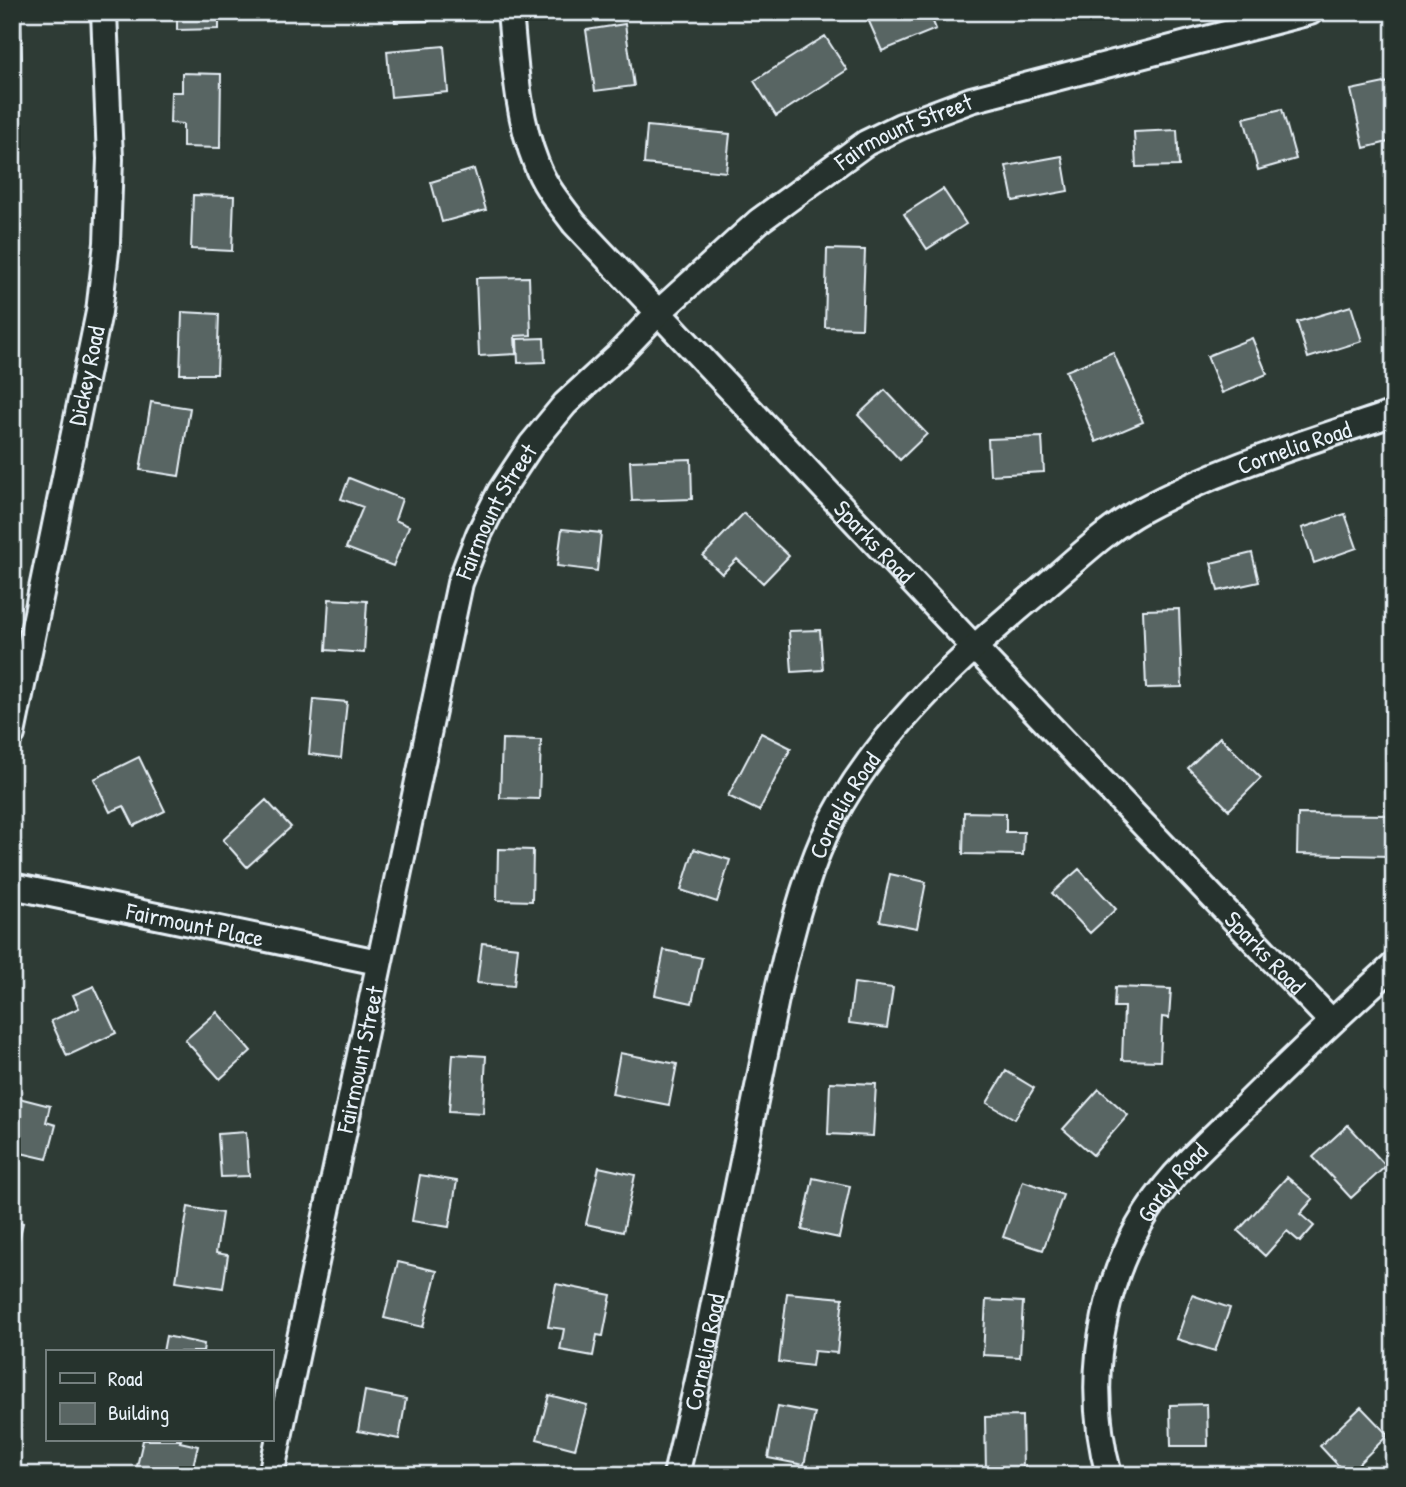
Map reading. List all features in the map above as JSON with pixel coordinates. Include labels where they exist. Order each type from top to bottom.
[{"type":"street","name":"Dickey Road","points":[[12,734],[99,312],[107,243],[110,159],[104,12]]},
{"type":"street","name":"Sparks Road","points":[[510,12],[525,129],[536,164],[552,195],[575,223],[973,646],[1331,1021]]},
{"type":"street","name":"Fairmount Street","points":[[271,1475],[460,583],[479,534],[500,492],[531,445],[565,404],[659,312],[759,221],[866,143],[901,125],[971,100],[1310,12]]},
{"type":"street","name":"Cornelia Road","points":[[676,1475],[793,928],[824,838],[850,790],[884,743],[973,646],[1107,533],[1139,512],[1232,469],[1394,413]]},
{"type":"street","name":"Fairmount Place","points":[[12,886],[378,962]]},
{"type":"street","name":"Gordy Road","points":[[1109,1475],[1099,1418],[1099,1343],[1108,1303],[1123,1259],[1149,1210],[1175,1176],[1331,1021],[1394,965]]},
{"type":"building","points":[[177,12],[219,12],[219,29],[177,30]]},
{"type":"building","points":[[395,12],[429,12],[429,21],[395,22]]},
{"type":"building","points":[[878,12],[929,12],[936,29],[882,51],[867,17]]},
{"type":"building","points":[[12,16],[21,16],[22,59],[12,59]]},
{"type":"building","points":[[625,24],[634,86],[595,91],[586,30]]},
{"type":"building","points":[[825,36],[847,70],[776,116],[754,81]]},
{"type":"building","points":[[444,46],[448,92],[391,97],[387,51]]},
{"type":"building","points":[[182,73],[221,74],[220,148],[183,147],[183,124],[170,123],[171,92],[182,92]]},
{"type":"building","points":[[1394,81],[1392,155],[1388,142],[1364,148],[1351,90]]},
{"type":"building","points":[[12,105],[19,105],[20,172],[12,172]]},
{"type":"building","points":[[1282,109],[1296,159],[1258,170],[1244,118]]},
{"type":"building","points":[[647,126],[730,134],[726,172],[644,164]]},
{"type":"building","points":[[1177,130],[1179,166],[1136,167],[1134,132]]},
{"type":"building","points":[[1062,156],[1068,191],[1013,201],[1006,166]]},
{"type":"building","points":[[474,169],[486,210],[442,222],[431,182]]},
{"type":"building","points":[[943,189],[966,224],[927,249],[904,214]]},
{"type":"building","points":[[193,195],[234,196],[232,251],[191,249]]},
{"type":"building","points":[[827,249],[865,250],[862,328],[825,327]]},
{"type":"building","points":[[529,277],[531,335],[515,336],[516,354],[479,356],[476,278]]},
{"type":"building","points":[[1351,306],[1362,341],[1308,358],[1297,322]]},
{"type":"building","points":[[182,312],[219,314],[217,374],[180,374]]},
{"type":"building","points":[[544,338],[545,362],[518,363],[517,339]]},
{"type":"building","points":[[1252,338],[1267,374],[1222,393],[1207,356]]},
{"type":"building","points":[[1113,352],[1143,422],[1096,442],[1066,371]]},
{"type":"building","points":[[885,390],[927,434],[900,460],[858,415]]},
{"type":"building","points":[[151,402],[190,408],[179,476],[140,470]]},
{"type":"building","points":[[1042,437],[1044,472],[990,475],[988,439]]},
{"type":"building","points":[[691,459],[692,499],[632,501],[630,461]]},
{"type":"building","points":[[349,478],[402,499],[395,520],[409,526],[393,566],[346,548],[363,507],[341,499]]},
{"type":"building","points":[[744,513],[789,556],[763,583],[737,559],[722,574],[703,556]]},
{"type":"building","points":[[1345,514],[1357,548],[1314,563],[1302,528]]},
{"type":"building","points":[[562,529],[601,533],[597,571],[557,566]]},
{"type":"building","points":[[1252,553],[1259,582],[1218,591],[1211,563]]},
{"type":"building","points":[[329,599],[367,601],[364,653],[326,650]]},
{"type":"building","points":[[1179,609],[1182,687],[1146,688],[1143,610]]},
{"type":"building","points":[[820,630],[823,670],[792,672],[789,631]]},
{"type":"building","points":[[314,699],[347,702],[341,758],[309,754]]},
{"type":"building","points":[[761,733],[791,748],[759,811],[728,796]]},
{"type":"building","points":[[1220,737],[1261,778],[1229,810],[1188,768]]},
{"type":"building","points":[[502,739],[541,740],[539,799],[500,798]]},
{"type":"building","points":[[139,757],[165,811],[134,826],[124,806],[110,812],[94,779]]},
{"type":"building","points":[[266,800],[291,827],[247,867],[223,840]]},
{"type":"building","points":[[964,812],[1006,813],[1006,832],[1024,832],[1023,855],[963,854]]},
{"type":"building","points":[[1298,814],[1390,815],[1389,856],[1297,854]]},
{"type":"building","points":[[498,849],[533,850],[532,901],[497,900]]},
{"type":"building","points":[[694,849],[730,860],[717,902],[681,890]]},
{"type":"building","points":[[1079,869],[1116,909],[1090,933],[1052,893]]},
{"type":"building","points":[[890,874],[926,882],[917,928],[880,921]]},
{"type":"building","points":[[482,943],[518,947],[514,986],[477,983]]},
{"type":"building","points":[[664,950],[702,958],[692,1003],[655,995]]},
{"type":"building","points":[[854,983],[893,988],[887,1028],[849,1023]]},
{"type":"building","points":[[94,986],[116,1033],[67,1056],[51,1021],[79,1008],[73,995]]},
{"type":"building","points":[[1115,987],[1171,989],[1169,1018],[1162,1017],[1160,1061],[1122,1060],[1124,1007],[1114,1007]]},
{"type":"building","points":[[217,1012],[251,1051],[220,1079],[185,1040]]},
{"type":"building","points":[[620,1053],[677,1064],[669,1105],[612,1094]]},
{"type":"building","points":[[453,1054],[486,1056],[483,1113],[449,1111]]},
{"type":"building","points":[[1006,1071],[1034,1088],[1015,1119],[987,1103]]},
{"type":"building","points":[[830,1082],[876,1084],[873,1136],[828,1134]]},
{"type":"building","points":[[1099,1089],[1128,1115],[1093,1155],[1063,1129]]},
{"type":"building","points":[[15,1097],[50,1106],[46,1122],[56,1125],[47,1159],[12,1151],[12,1109]]},
{"type":"building","points":[[1348,1125],[1386,1166],[1351,1198],[1313,1157]]},
{"type":"building","points":[[246,1132],[249,1176],[221,1177],[218,1134]]},
{"type":"building","points":[[599,1167],[635,1175],[623,1232],[586,1224]]},
{"type":"building","points":[[420,1175],[457,1181],[449,1227],[412,1221]]},
{"type":"building","points":[[1287,1177],[1313,1199],[1300,1214],[1314,1226],[1300,1242],[1287,1231],[1265,1256],[1238,1231]]},
{"type":"building","points":[[813,1178],[850,1186],[839,1238],[802,1230]]},
{"type":"building","points":[[1023,1181],[1063,1195],[1043,1250],[1003,1237]]},
{"type":"building","points":[[188,1207],[222,1213],[216,1253],[228,1255],[223,1288],[176,1281]]},
{"type":"building","points":[[12,1220],[23,1223],[12,1270]]},
{"type":"building","points":[[398,1262],[437,1271],[423,1327],[384,1318]]},
{"type":"building","points":[[556,1284],[611,1295],[603,1336],[597,1335],[593,1356],[560,1350],[564,1329],[548,1327]]},
{"type":"building","points":[[787,1293],[843,1298],[837,1353],[814,1351],[812,1366],[779,1362]]},
{"type":"building","points":[[1192,1295],[1230,1308],[1215,1351],[1177,1339]]},
{"type":"building","points":[[986,1300],[1023,1302],[1020,1357],[983,1355]]},
{"type":"building","points":[[166,1336],[204,1344],[203,1350],[163,1350]]},
{"type":"building","points":[[365,1391],[406,1399],[399,1439],[358,1431]]},
{"type":"building","points":[[549,1395],[587,1405],[575,1449],[537,1439]]},
{"type":"building","points":[[1207,1404],[1208,1446],[1171,1446],[1170,1405]]},
{"type":"building","points":[[778,1406],[815,1413],[804,1465],[768,1458]]},
{"type":"building","points":[[1361,1407],[1388,1435],[1347,1475],[1320,1446]]},
{"type":"building","points":[[1022,1416],[1023,1472],[986,1473],[985,1417]]},
{"type":"building","points":[[143,1442],[180,1442],[198,1446],[191,1474],[177,1471],[176,1475],[135,1475]]}]
